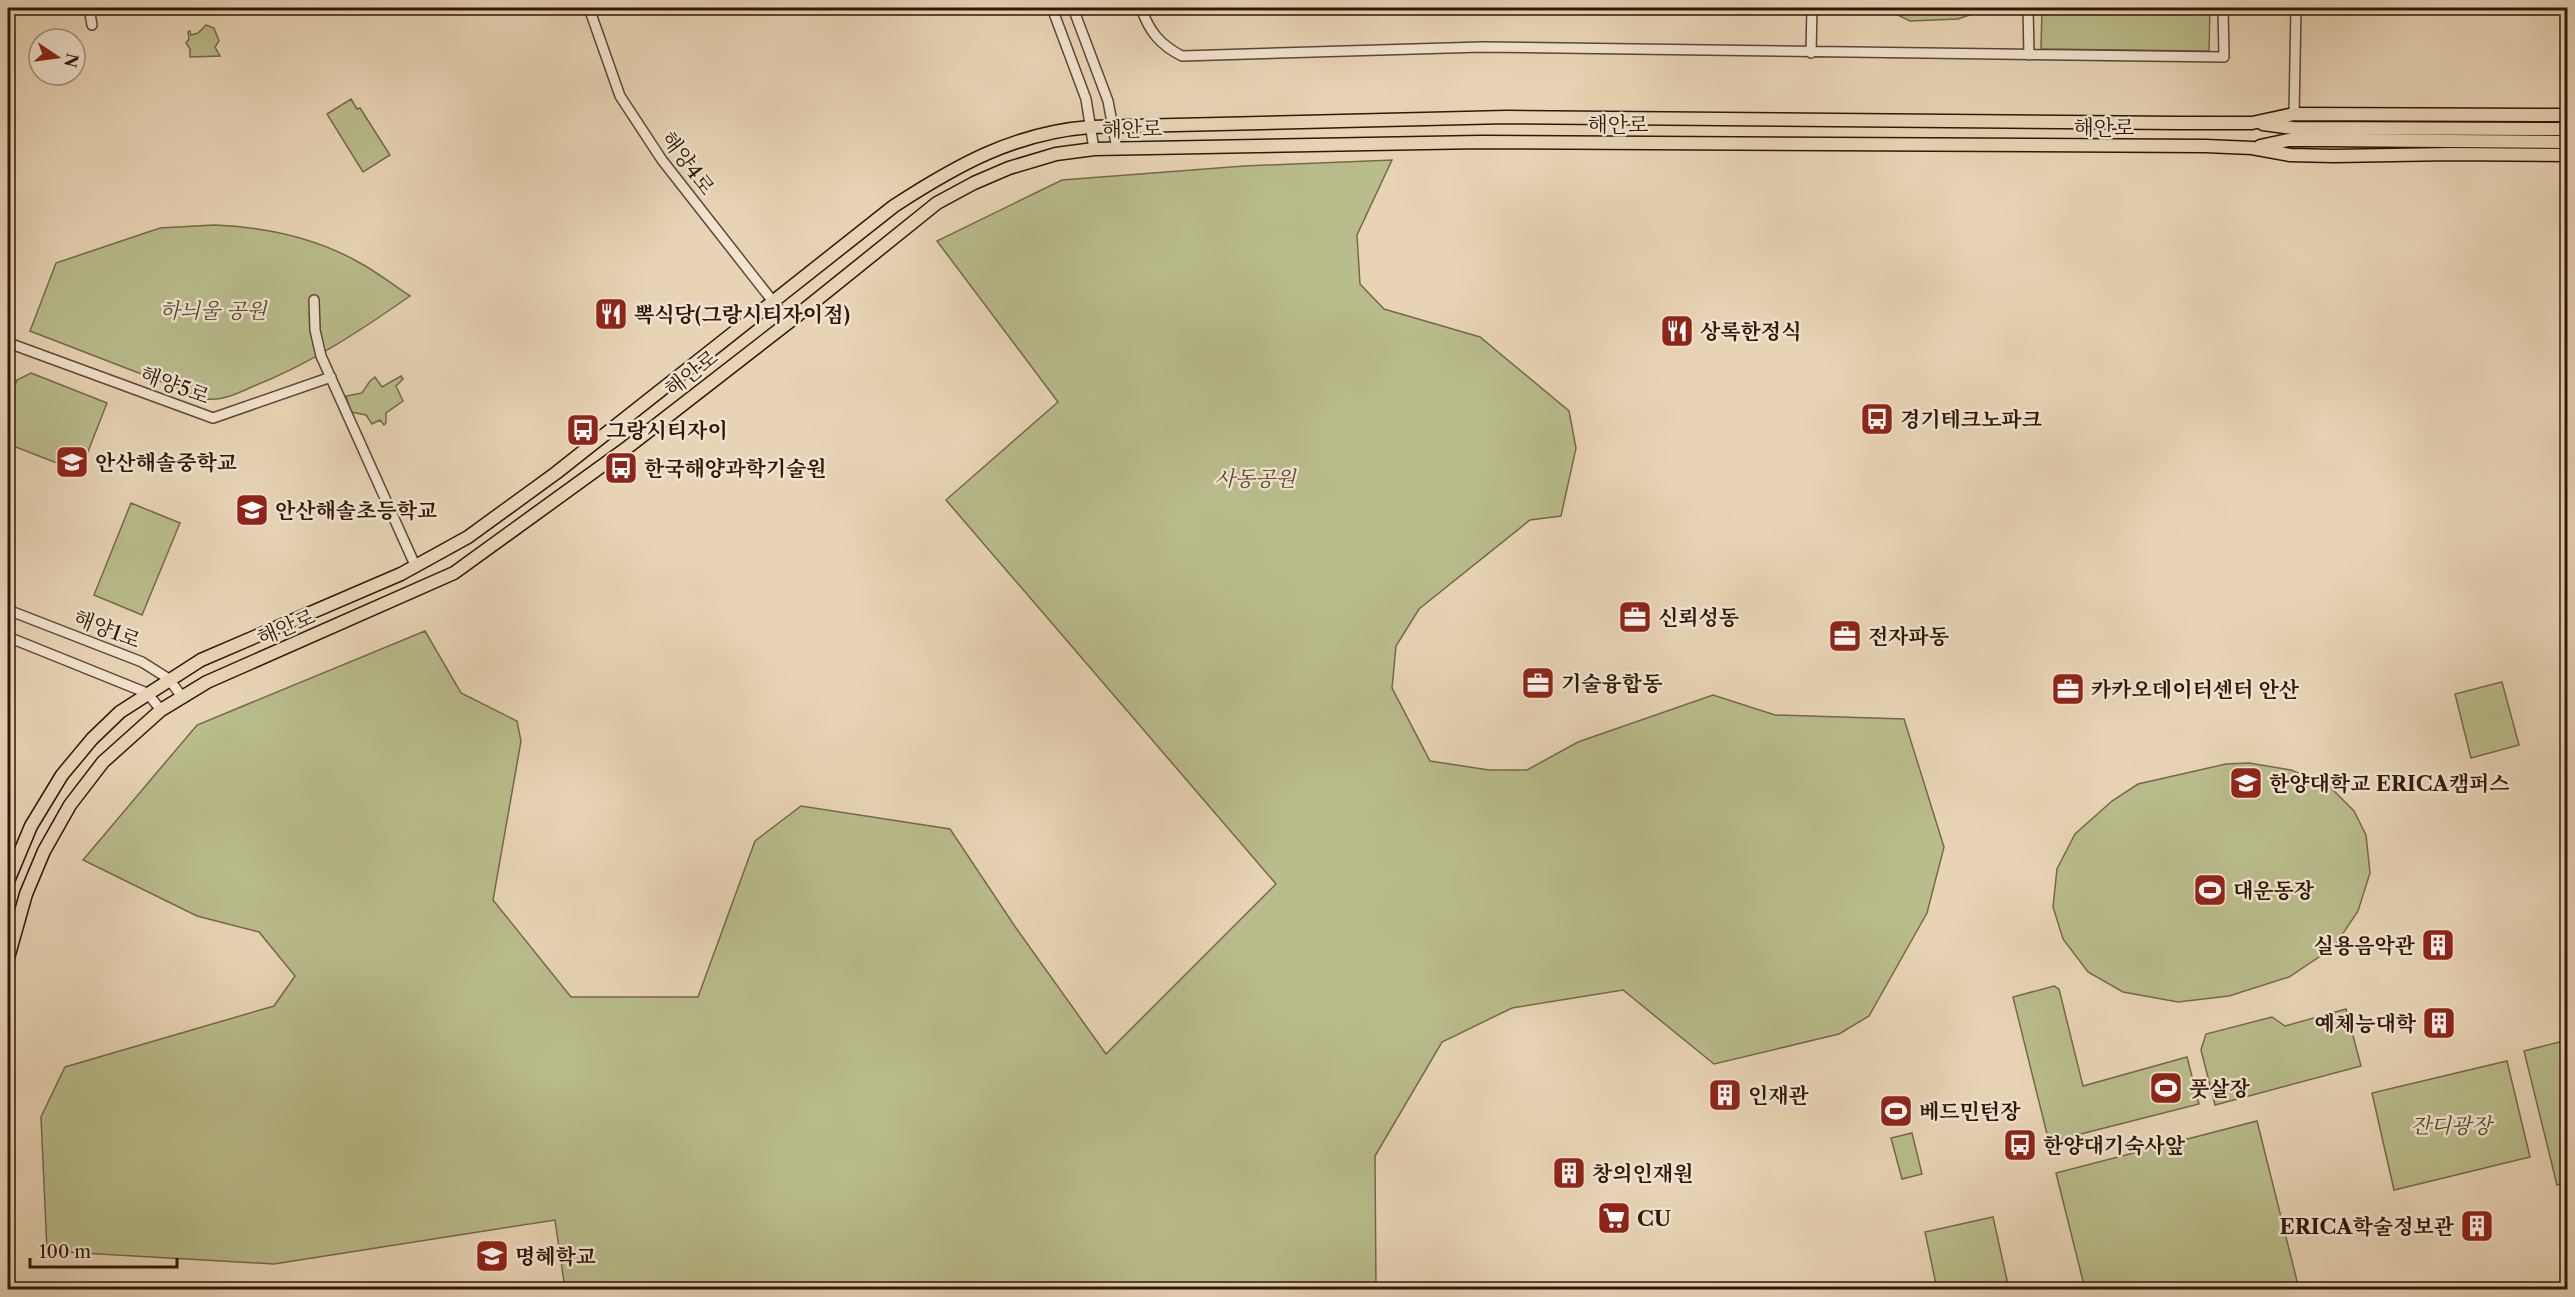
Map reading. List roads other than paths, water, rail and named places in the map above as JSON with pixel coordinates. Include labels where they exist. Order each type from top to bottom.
[{"type":"main road","name":"해안로","points":[[8,881],[31,826],[62,775],[92,739],[120,712],[201,660],[258,633],[401,574],[468,537],[531,491],[894,206],[942,175],[1013,142],[1062,129],[1090,127],[1507,117],[1892,122],[2252,123],[2294,114],[2568,115]]},
{"type":"main road","points":[[2252,123],[2293,128],[2568,129]]},
{"type":"main road","points":[[2253,148],[2288,140],[2568,142]]},
{"type":"main road","name":"해안로","points":[[8,958],[26,894],[44,851],[70,805],[103,762],[161,710],[207,682],[454,573],[628,447],[937,203],[974,183],[1009,168],[1056,154],[1094,149],[1481,142],[2253,148],[2290,155],[2334,156],[2568,155]]},
{"type":"street","points":[[89,8],[92,25]]},
{"type":"street","name":"해양4로","points":[[589,8],[620,96],[662,160],[789,322]]},
{"type":"street","points":[[1052,8],[1086,99],[1094,149]]},
{"type":"street","points":[[1073,8],[1108,101],[1117,149]]},
{"type":"street","points":[[1141,8],[1146,21],[1164,48],[1182,56],[1482,47],[2224,57],[2223,8]]},
{"type":"street","points":[[1811,52],[1812,8]]},
{"type":"street","points":[[2028,8],[2029,55]]},
{"type":"street","points":[[2294,114],[2296,8]]},
{"type":"street","points":[[314,300],[315,330],[321,356],[415,565]]},
{"type":"street","name":"해양5로","points":[[8,349],[14,345],[213,418],[331,378]]},
{"type":"street","name":"해양1로","points":[[8,610],[142,662],[169,679],[182,697]]},
{"type":"street","name":"해양1로","points":[[8,637],[147,693],[161,710]]},
{"type":"place","name":"뽁식당(그랑시티자이점)","points":[[611,314]]},
{"type":"place","name":"상록한정식","points":[[1677,331]]},
{"type":"place","name":"경기테크노파크","points":[[1877,419]]},
{"type":"place","name":"그랑시티자이","points":[[583,430]]},
{"type":"place","name":"안산해솔중학교","points":[[72,462]]},
{"type":"place","name":"한국해양과학기술원","points":[[621,468]]},
{"type":"place","name":"안산해솔초등학교","points":[[252,510]]},
{"type":"place","name":"신뢰성동","points":[[1635,617]]},
{"type":"place","name":"전자파동","points":[[1845,636]]},
{"type":"place","name":"기술융합동","points":[[1538,683]]},
{"type":"place","name":"카카오데이터센터 안산","points":[[2068,689]]},
{"type":"place","name":"한양대학교 ERICA캠퍼스","points":[[2246,783]]},
{"type":"place","name":"대운동장","points":[[2210,890]]},
{"type":"place","name":"실용음악관","points":[[2438,945]]},
{"type":"place","name":"예체능대학","points":[[2439,1023]]},
{"type":"place","name":"풋살장","points":[[2166,1088]]},
{"type":"place","name":"인재관","points":[[1725,1095]]},
{"type":"place","name":"베드민턴장","points":[[1896,1111]]},
{"type":"place","name":"한양대기숙사앞","points":[[2020,1145]]},
{"type":"place","name":"창의인재원","points":[[1569,1173]]},
{"type":"place","name":"CU","points":[[1614,1218]]},
{"type":"place","name":"ERICA학술정보관","points":[[2477,1226]]},
{"type":"place","name":"명혜학교","points":[[492,1256]]},
{"type":"park label","name":"하늬울 공원","points":[[213,310]]},
{"type":"park label","name":"사동공원","points":[[1255,478]]},
{"type":"park label","name":"잔디광장","points":[[2451,1125]]}]
